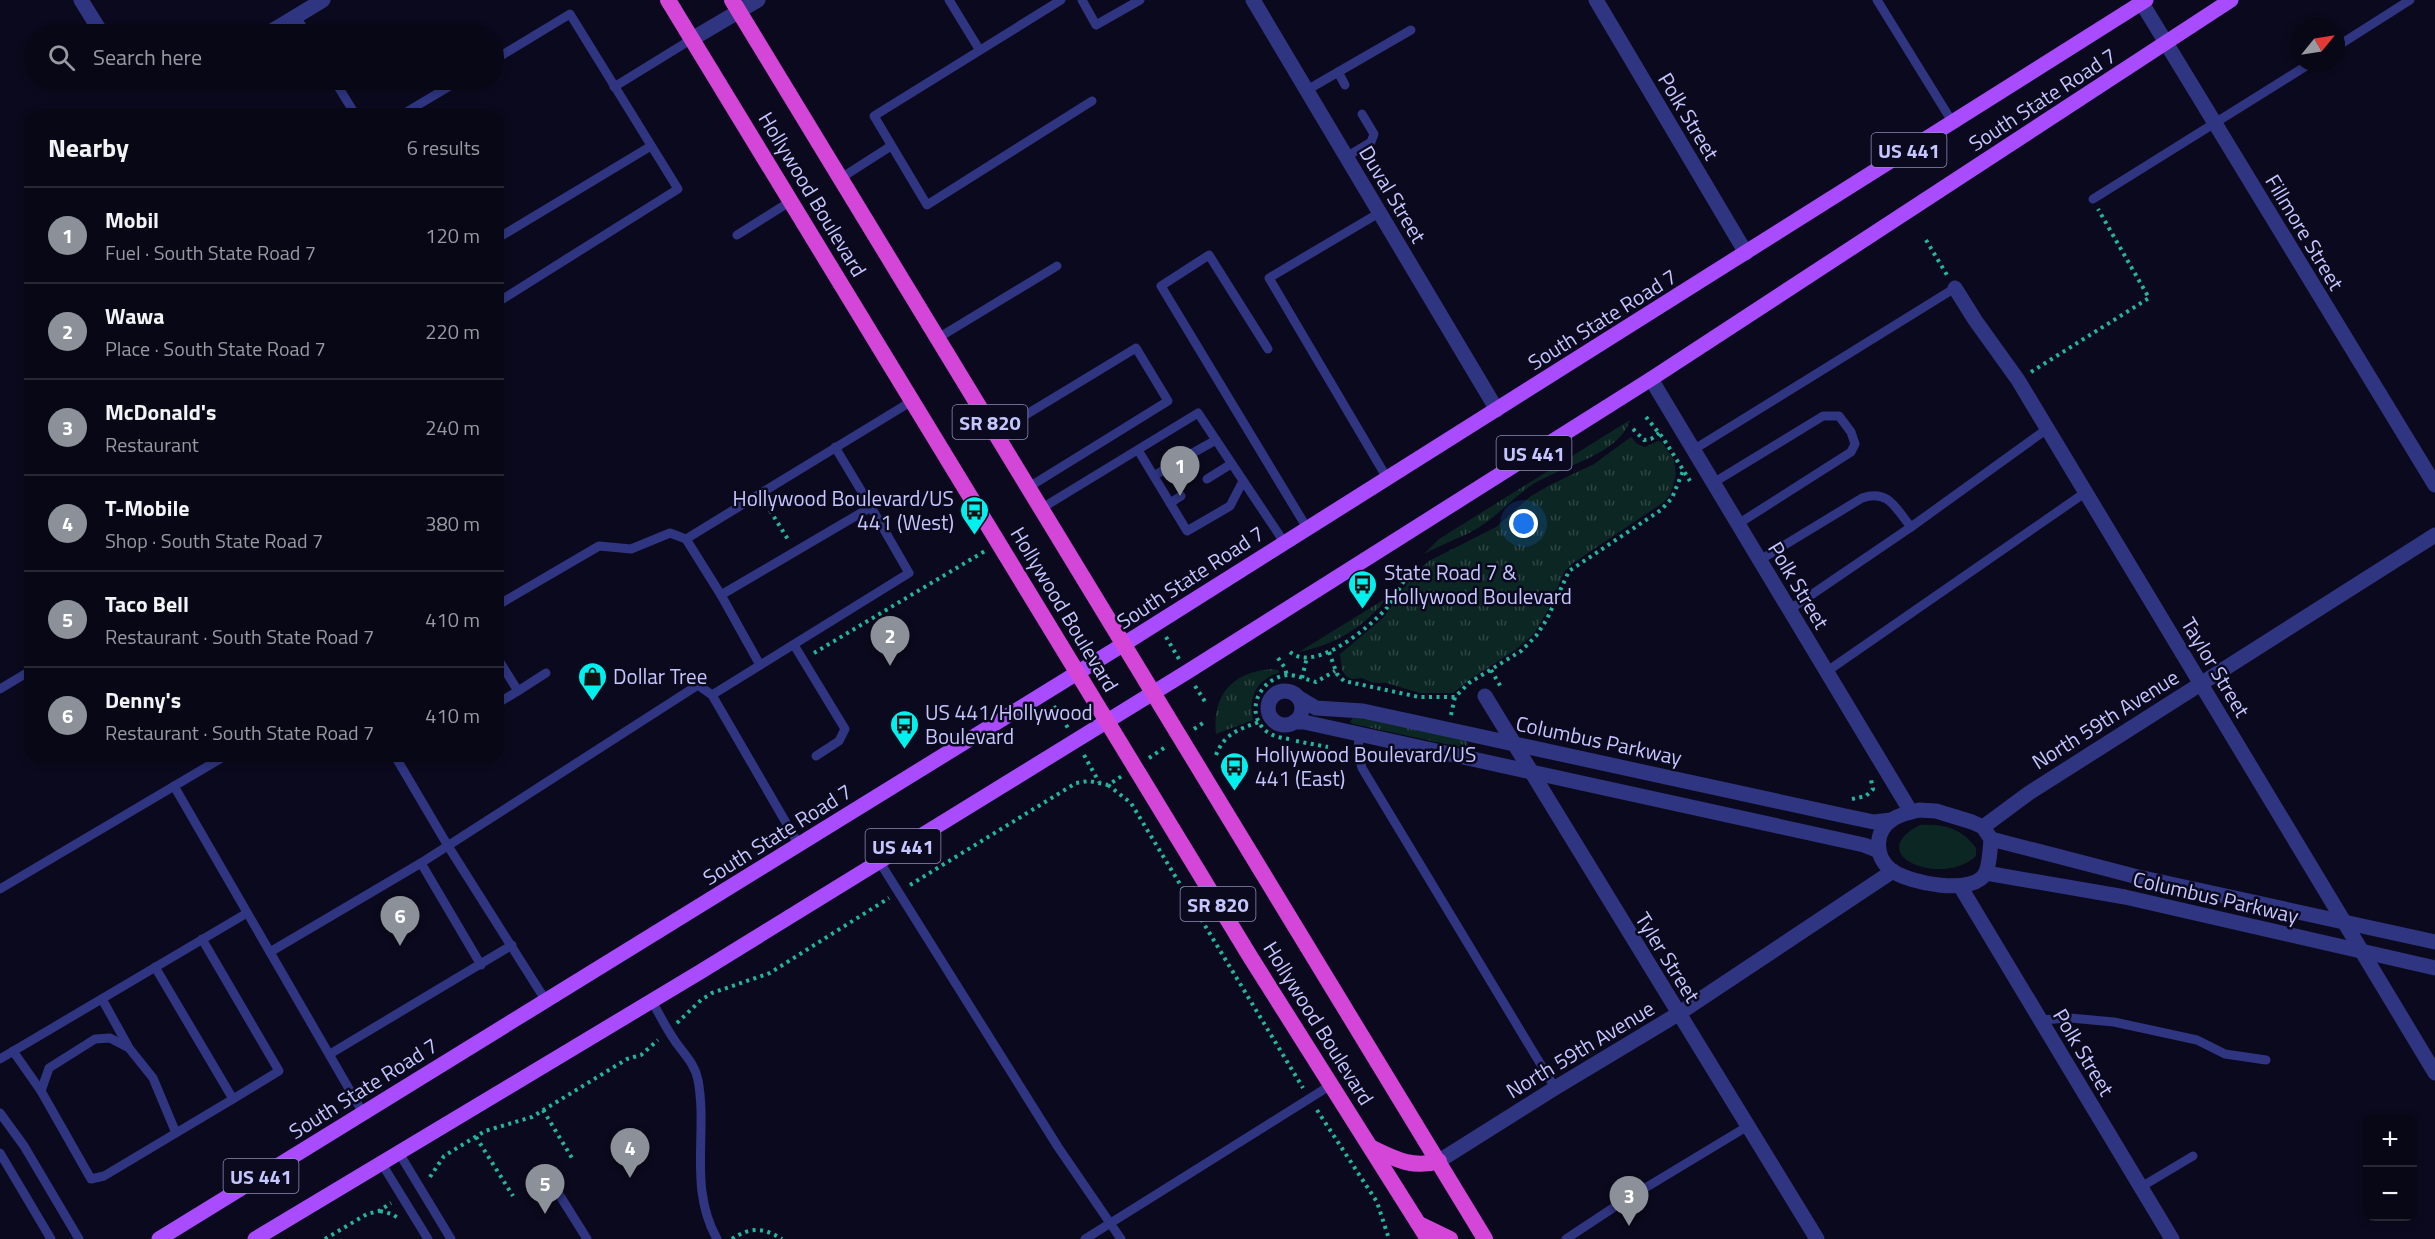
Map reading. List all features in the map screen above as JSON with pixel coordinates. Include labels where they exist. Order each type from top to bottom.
[{"type":"highway","name":"Hollywood Boulevard","points":[[668,0],[1135,767],[1428,1239]]},
{"type":"highway","name":"Hollywood Boulevard","points":[[736,6],[1485,1239]]},
{"type":"highway","points":[[1372,1148],[1406,1164],[1426,1165],[1439,1161]]},
{"type":"highway","points":[[1418,1224],[1450,1239]]},
{"type":"main road","name":"South State Road 7","points":[[255,1239],[652,1001],[1154,693],[1651,379],[2231,0]]},
{"type":"main road","name":"South State Road 7","points":[[159,1239],[1124,644],[2143,1]]},
{"type":"street","points":[[81,0],[96,24]]},
{"type":"street","points":[[283,24],[323,0]]},
{"type":"street","points":[[692,39],[736,6],[758,0]]},
{"type":"street","name":"Duval Street","points":[[1253,0],[1497,410]]},
{"type":"street","name":"Polk Street","points":[[1596,0],[1746,253]]},
{"type":"street","name":"Fillmore Street","points":[[2143,1],[2215,124],[2435,485]]},
{"type":"street","name":"Taylor Street","points":[[1955,288],[1975,321],[2018,380],[2435,1073]]},
{"type":"street","name":"Polk Street","points":[[1651,379],[1911,812]]},
{"type":"street","name":"North 59th Avenue","points":[[1987,833],[2029,793],[2435,535]]},
{"type":"street","points":[[1294,722],[1301,711],[1299,698],[1282,691],[1271,698],[1268,704],[1268,711],[1275,722],[1288,724],[1304,722],[1879,850]]},
{"type":"street","name":"Tyler Street","points":[[1485,696],[1817,1239]]},
{"type":"street","name":"Columbus Parkway","points":[[1299,698],[1316,708],[1363,711],[1866,820],[1891,820]]},
{"type":"street","points":[[1936,811],[1953,815],[1987,833],[1986,873],[1976,882],[1960,886],[1909,879],[1893,871],[1883,862],[1878,838],[1891,820],[1911,812],[1936,811]]},
{"type":"street","name":"Columbus Parkway","points":[[1987,833],[2134,876],[2435,942]]},
{"type":"street","name":"North 59th Avenue","points":[[1439,1161],[1678,1014],[1893,871]]},
{"type":"street","name":"Columbus Parkway","points":[[1986,873],[2125,897],[2435,968]]},
{"type":"street","name":"Polk Street","points":[[1960,886],[2172,1239]]},
{"type":"lane","points":[[949,0],[979,49]]},
{"type":"lane","points":[[1061,0],[874,116],[927,205],[1092,101]]},
{"type":"lane","points":[[1082,0],[1096,25],[1140,0]]},
{"type":"lane","points":[[1877,0],[1953,123]]},
{"type":"lane","points":[[2345,41],[2410,0]]},
{"type":"lane","points":[[504,54],[570,14],[678,189],[504,298]]},
{"type":"lane","points":[[296,16],[301,24]]},
{"type":"lane","points":[[1307,90],[1411,30]]},
{"type":"lane","points":[[614,87],[692,39]]},
{"type":"lane","points":[[1338,72],[1346,85]]},
{"type":"lane","points":[[2093,199],[2297,72]]},
{"type":"lane","points":[[340,90],[351,108]]},
{"type":"lane","points":[[413,108],[443,90]]},
{"type":"lane","points":[[1346,157],[1371,142],[1374,134],[1362,114]]},
{"type":"lane","points":[[504,234],[651,146]]},
{"type":"lane","points":[[841,178],[891,146]]},
{"type":"lane","points":[[737,235],[791,201]]},
{"type":"lane","points":[[1379,213],[1269,278],[1387,478]]},
{"type":"lane","points":[[1268,349],[1209,255],[1161,286],[1307,528]]},
{"type":"lane","points":[[938,338],[1057,266]]},
{"type":"lane","points":[[1693,450],[1955,288]]},
{"type":"lane","points":[[996,433],[1136,348],[1168,401],[1029,487]]},
{"type":"lane","points":[[686,539],[912,401]]},
{"type":"lane","points":[[1042,508],[1198,413],[1284,542]]},
{"type":"lane","points":[[1713,483],[1823,416],[1839,416],[1851,432],[1855,444],[1851,452],[1738,524]]},
{"type":"lane","points":[[1789,610],[1911,527],[2047,429]]},
{"type":"lane","points":[[1191,454],[1215,440]]},
{"type":"lane","points":[[712,694],[909,573],[835,447]]},
{"type":"lane","points":[[1138,450],[1187,531],[1230,506],[1243,482]]},
{"type":"lane","points":[[1207,479],[1232,464]]},
{"type":"lane","points":[[1154,476],[1165,469]]},
{"type":"lane","points":[[1826,672],[2086,492]]},
{"type":"lane","points":[[1760,561],[1862,498],[1875,494],[1884,496],[1911,527]]},
{"type":"lane","points":[[1170,503],[1181,496]]},
{"type":"lane","points":[[721,595],[871,507]]},
{"type":"lane","points":[[504,601],[599,546],[631,549],[670,533],[686,539],[721,595],[760,665]]},
{"type":"lane","points":[[794,645],[845,729],[839,741],[816,756]]},
{"type":"lane","points":[[504,669],[518,691]]},
{"type":"lane","points":[[504,699],[546,673]]},
{"type":"lane","points":[[0,688],[24,674]]},
{"type":"lane","points":[[270,952],[448,846],[698,685],[712,694],[799,845]]},
{"type":"lane","points":[[1359,734],[1358,752],[1362,768],[1555,1088]]},
{"type":"lane","points":[[0,889],[215,762]]},
{"type":"lane","points":[[399,762],[448,846],[546,1001]]},
{"type":"lane","points":[[174,786],[363,1113]]},
{"type":"lane","points":[[879,861],[1058,1147],[1121,1239]]},
{"type":"lane","points":[[421,862],[481,965]]},
{"type":"lane","points":[[0,1059],[247,913]]},
{"type":"lane","points":[[13,1051],[41,1091],[91,1179],[104,1176],[279,1071],[202,939]]},
{"type":"lane","points":[[330,1054],[512,945]]},
{"type":"lane","points":[[155,967],[233,1099]]},
{"type":"lane","points":[[102,999],[129,1047],[153,1078],[176,1132]]},
{"type":"lane","points":[[652,1001],[698,1077],[699,1182],[710,1227],[717,1239]]},
{"type":"lane","points":[[2041,1020],[2070,1018],[2114,1022],[2197,1040],[2225,1054],[2266,1060]]},
{"type":"lane","points":[[41,1091],[49,1068],[95,1039],[110,1038],[129,1047]]},
{"type":"lane","points":[[1085,1239],[1331,1084]]},
{"type":"lane","points":[[0,1113],[24,1146],[79,1239]]},
{"type":"lane","points":[[1566,1239],[1748,1126]]},
{"type":"lane","points":[[0,1153],[51,1239]]},
{"type":"lane","points":[[399,1153],[451,1239]]},
{"type":"lane","points":[[2141,1187],[2193,1156]]},
{"type":"lane","points":[[382,1164],[428,1239]]},
{"type":"lane","points":[[547,1175],[587,1239]]},
{"type":"path","points":[[2018,380],[2149,298],[2093,199]]},
{"type":"path","points":[[1926,240],[1955,288]]},
{"type":"path","points":[[1633,429],[1644,440],[1651,439],[1659,433]]},
{"type":"path","points":[[1448,729],[1455,697],[1469,683],[1521,651],[1536,636],[1547,619],[1569,571],[1660,510],[1672,498],[1683,471]]},
{"type":"path","points":[[759,494],[795,551]]},
{"type":"path","points":[[802,661],[999,543]]},
{"type":"path","points":[[1290,652],[1295,656],[1307,657],[1329,652],[1366,630],[1387,608],[1405,579]]},
{"type":"path","points":[[1329,652],[1337,674],[1344,681],[1419,697],[1455,697]]},
{"type":"path","points":[[1302,678],[1307,657]]},
{"type":"path","points":[[1278,658],[1287,676]]},
{"type":"path","points":[[1502,687],[1507,696]]},
{"type":"path","points":[[1216,755],[1221,743],[1232,733],[1259,722]]},
{"type":"path","points":[[1108,785],[1203,723]]},
{"type":"path","points":[[1842,797],[1853,799],[1866,796],[1874,789],[1870,776]]},
{"type":"path","points":[[418,1186],[432,1176],[444,1156],[485,1131],[532,1117],[627,1059],[641,1055],[701,1000],[712,993],[770,973],[1076,783],[1089,781],[1108,785],[1131,803],[1310,1098],[1377,1202],[1389,1239]]},
{"type":"path","points":[[543,1110],[572,1158]]},
{"type":"path","points":[[476,1137],[513,1196]]},
{"type":"path","points":[[325,1239],[332,1237],[367,1214],[380,1211],[402,1196]]},
{"type":"path","points":[[732,1239],[745,1231],[757,1230],[773,1233],[782,1239]]},
{"type":"green space","points":[[1630,420],[1624,432],[1601,452],[1541,480],[1522,492],[1478,528],[1424,554],[1439,539]]},
{"type":"green space","points":[[1631,437],[1637,444],[1645,447],[1658,441],[1662,442],[1674,460],[1676,475],[1670,495],[1664,502],[1573,563],[1564,572],[1549,608],[1534,634],[1514,651],[1453,693],[1420,693],[1386,683],[1373,683],[1362,678],[1352,679],[1346,676],[1342,670],[1340,654],[1383,618],[1414,574],[1429,561],[1496,527],[1531,496],[1594,464]]},
{"type":"green space","points":[[1388,597],[1379,608],[1349,633],[1313,649],[1299,652]]},
{"type":"green space","points":[[1272,669],[1279,670],[1279,673],[1265,680],[1255,690],[1252,704],[1253,720],[1216,734],[1218,707],[1228,688],[1236,680],[1246,675]]},
{"type":"green space","points":[[1354,716],[1464,740],[1468,743],[1464,748],[1353,724],[1350,722]]},
{"type":"green space","points":[[1920,825],[1937,825],[1958,832],[1976,848],[1976,856],[1961,865],[1945,869],[1913,864],[1903,856],[1899,847],[1904,836]]},
{"type":"place","name":"Mobil","points":[[1180,496]]},
{"type":"place","name":"Hollywood Boulevard/US 441 (West)","points":[[975,536]]},
{"type":"place","name":"State Road 7 & Hollywood Boulevard","points":[[1363,610]]},
{"type":"place","name":"Wawa","points":[[890,666]]},
{"type":"place","name":"Dollar Tree","points":[[592,702]]},
{"type":"place","name":"US 441/Hollywood Boulevard","points":[[904,750]]},
{"type":"place","name":"Hollywood Boulevard/US 441 (East)","points":[[1234,792]]},
{"type":"place","name":"Denny's","points":[[400,946]]},
{"type":"place","name":"T-Mobile","points":[[630,1178]]},
{"type":"place","name":"Taco Bell","points":[[545,1214]]},
{"type":"place","name":"McDonald's","points":[[1629,1226]]}]
